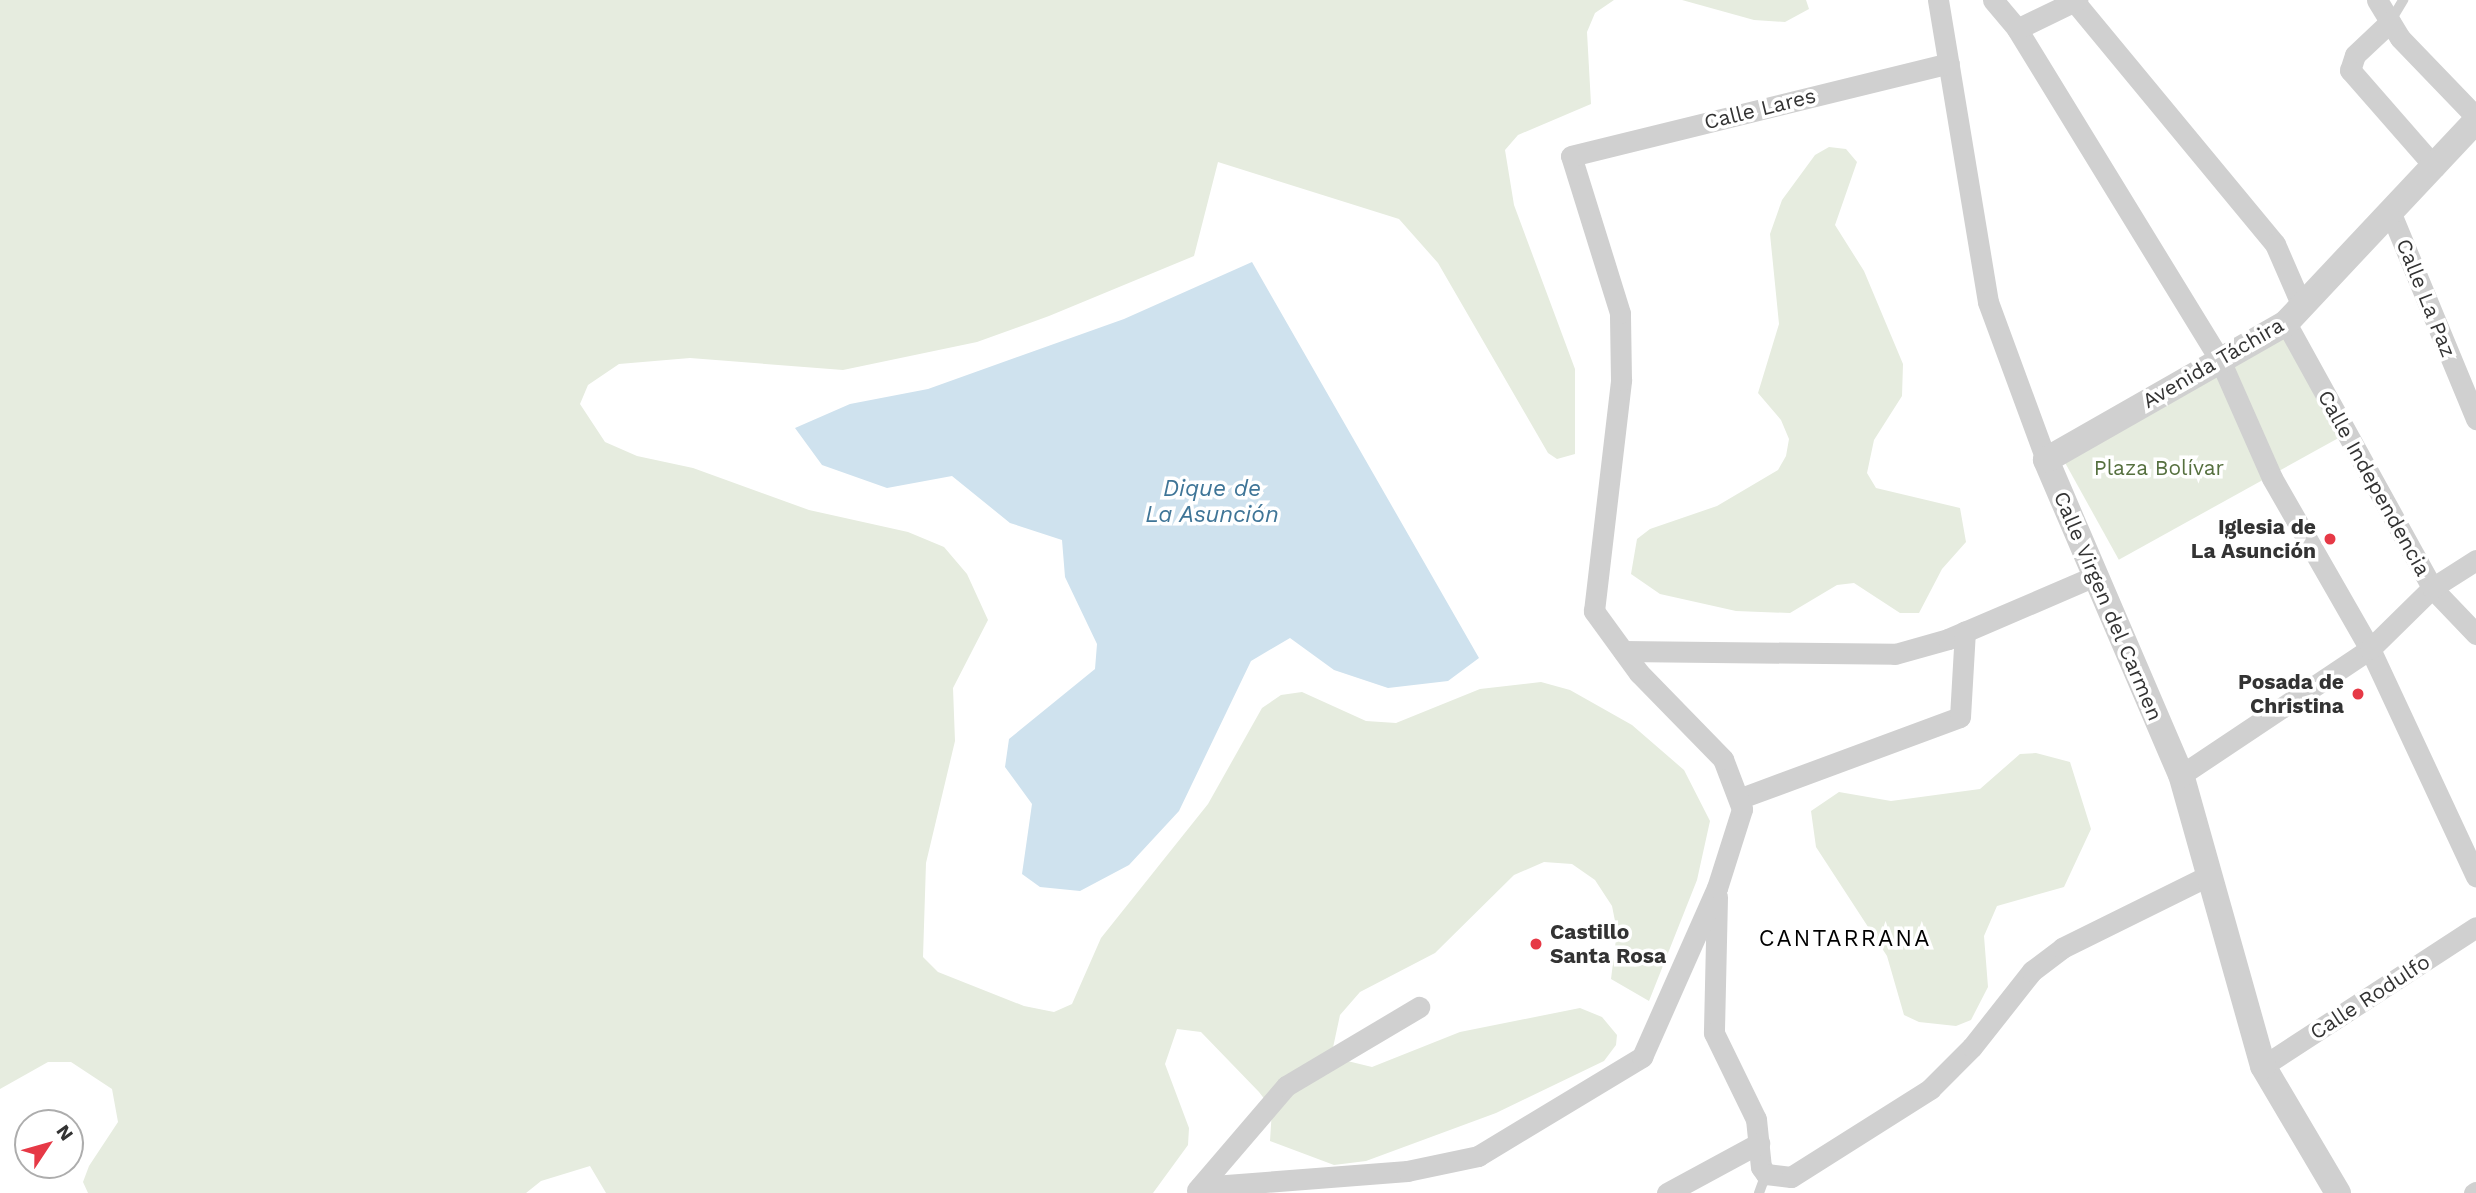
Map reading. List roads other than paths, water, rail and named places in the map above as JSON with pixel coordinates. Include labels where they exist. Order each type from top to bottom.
[{"type":"street","name":"Calle Virgen del Carmen","points":[[1938,0],[1988,302],[2046,460],[2180,775],[2263,1066],[2338,1193]]},
{"type":"street","points":[[1993,0],[2017,29],[2220,360],[2272,478],[2370,649],[2476,876]]},
{"type":"street","points":[[2377,0],[2390,23],[2476,119]]},
{"type":"street","points":[[2017,29],[2076,1]]},
{"type":"street","name":"Calle Independencia","points":[[2076,1],[2275,244],[2294,315],[2432,588],[2476,634]]},
{"type":"street","points":[[2390,23],[2355,55],[2350,70],[2435,167]]},
{"type":"street","name":"Calle Lares","points":[[1623,651],[1594,611],[1621,380],[1620,313],[1571,156],[1949,63]]},
{"type":"street","name":"Avenida Táchira","points":[[2046,460],[2294,315],[2392,216],[2476,119]]},
{"type":"street","name":"Calle La Paz","points":[[2392,216],[2476,419]]},
{"type":"street","points":[[2180,775],[2370,649],[2432,588],[2476,560]]},
{"type":"street","points":[[1623,651],[1895,654],[1965,631],[2095,576]]},
{"type":"street","points":[[1741,798],[1960,717],[1965,631]]},
{"type":"street","points":[[1198,1190],[1407,1171],[1478,1156],[1642,1057],[1735,842],[1741,798],[1723,759],[1623,651]]},
{"type":"street","points":[[1717,888],[1714,1032],[1756,1119],[1762,1184],[1791,1177],[1930,1089],[1972,1048],[2032,971],[2062,948],[2208,876]]},
{"type":"street","name":"Calle Rodulfo","points":[[2263,1066],[2476,929]]},
{"type":"street","points":[[1198,1190],[1286,1086],[1419,1007]]},
{"type":"street","points":[[1667,1193],[1759,1143]]},
{"type":"lane","points":[[2390,23],[2403,0]]},
{"type":"water","name":"Dique de La Asunción","points":[[1252,262],[1479,658],[1448,681],[1388,688],[1334,670],[1290,638],[1251,661],[1179,811],[1129,865],[1080,891],[1040,887],[1022,874],[1032,804],[1005,767],[1009,739],[1095,669],[1097,644],[1065,577],[1062,540],[1010,523],[952,476],[887,488],[822,465],[795,428],[850,404],[928,389],[1124,319]]},
{"type":"place","name":"Iglesia de La Asunción","points":[[2330,539]]},
{"type":"place","name":"Posada de Christina","points":[[2358,694]]},
{"type":"place","name":"Castillo Santa Rosa","points":[[1536,944]]},
{"type":"district","name":"CANTARRANA","points":[[1845,939]]},
{"type":"park label","name":"Plaza Bolívar","points":[[2159,468]]}]
